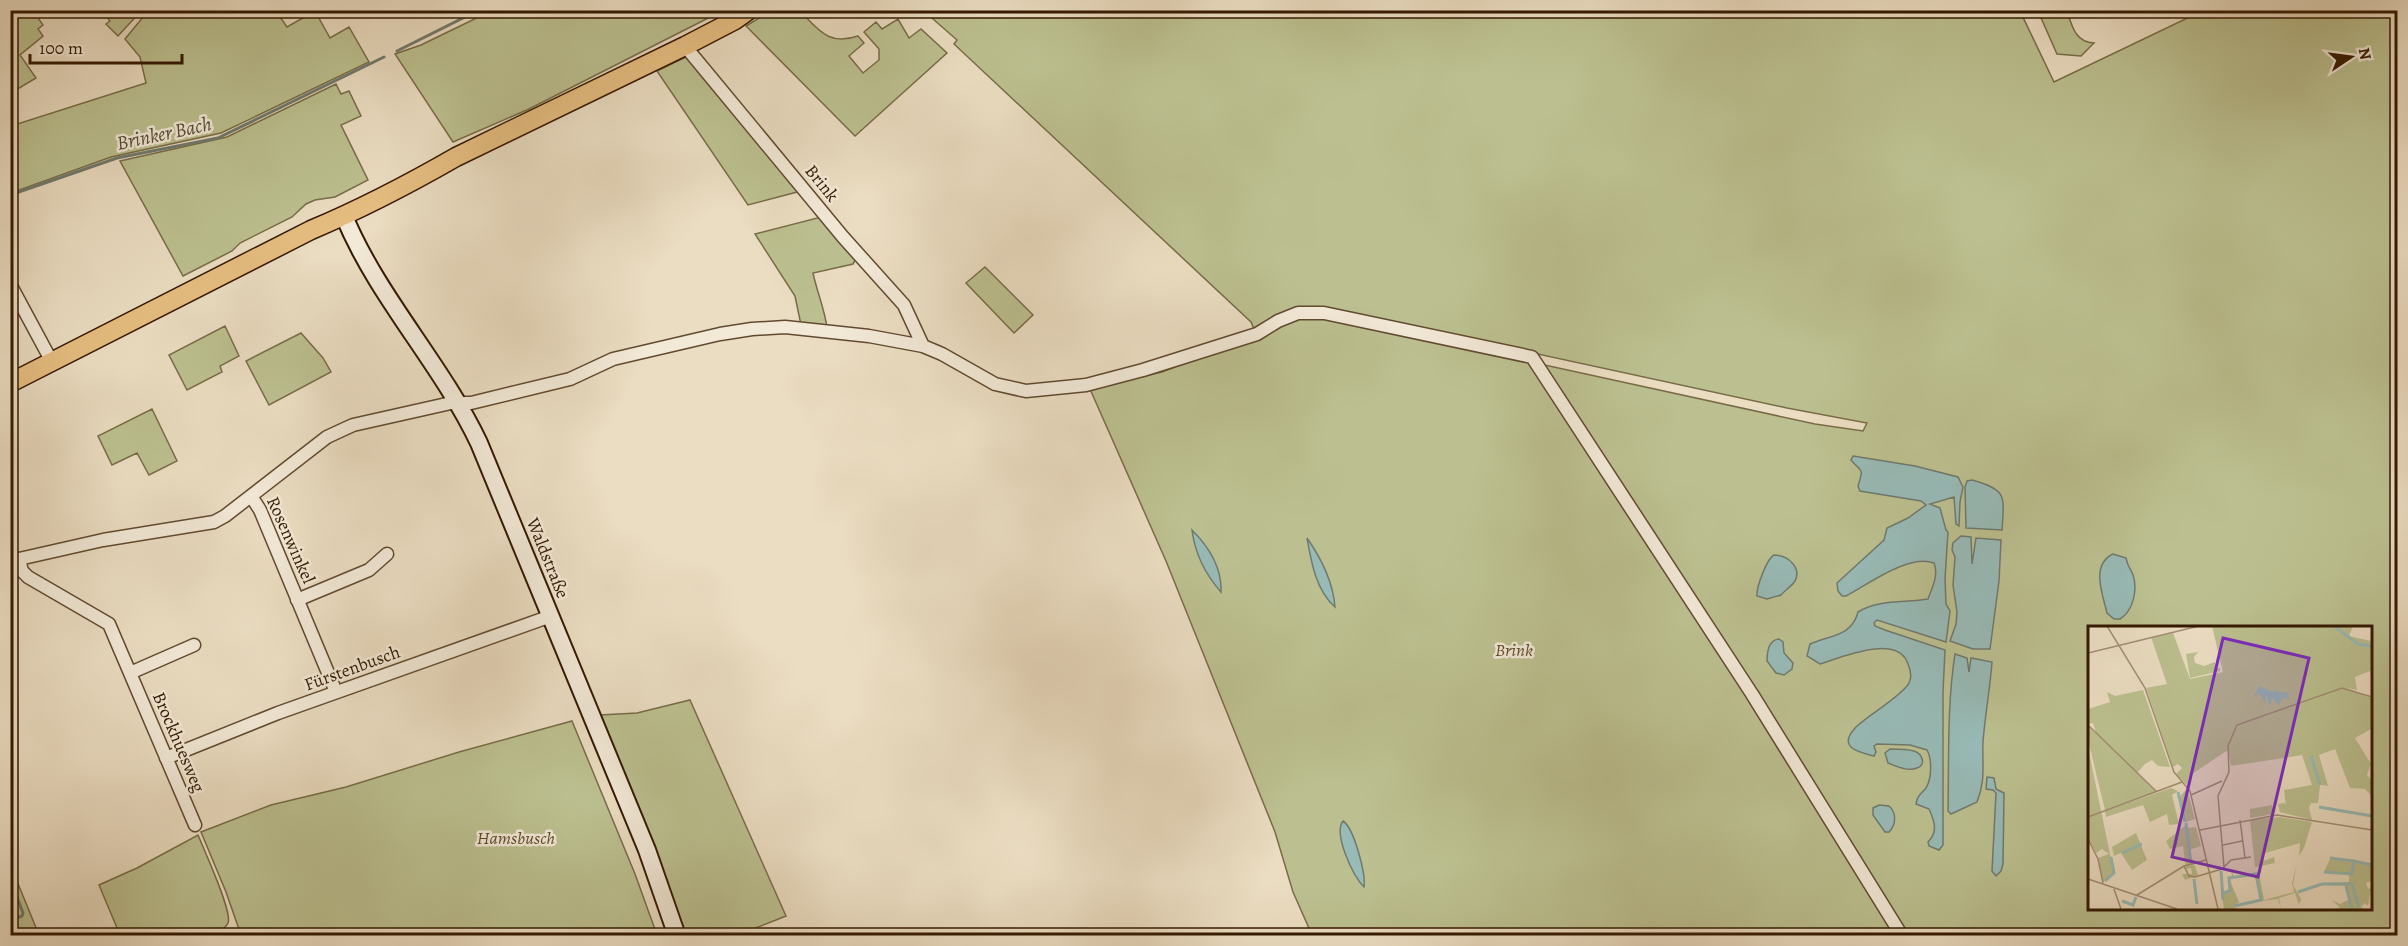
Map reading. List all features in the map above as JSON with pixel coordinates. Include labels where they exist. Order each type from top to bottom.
[{"type":"main road","points":[[10,383],[311,230],[344,216],[456,157],[685,46],[735,20],[749,10]]},
{"type":"street","name":"Brink","points":[[685,46],[843,237],[904,305],[923,346]]},
{"type":"street","name":"Waldstraße","points":[[344,216],[365,261],[459,404],[485,456],[647,850],[677,936]]},
{"type":"street","points":[[10,284],[52,362]]},
{"type":"street","points":[[15,558],[112,538],[208,523],[225,516],[327,437],[344,428],[451,403],[471,404],[570,379],[613,359],[720,334],[785,327],[844,332],[923,346],[995,384],[1026,391],[1086,385],[1143,370],[1257,334],[1278,321],[1298,313],[1324,313],[1532,357],[1752,694],[1902,936]]},
{"type":"street","name":"Rosenwinkel","points":[[250,496],[260,510],[336,692]]},
{"type":"street","name":"Rosenwinkel","points":[[297,600],[369,570],[387,554]]},
{"type":"street","name":"Brockhuesweg","points":[[15,558],[22,572],[28,577],[109,624],[195,825]]},
{"type":"street","name":"Fürstenbusch","points":[[166,758],[336,692],[551,616]]},
{"type":"street","points":[[130,672],[194,645]]},
{"type":"green space","points":[[10,11],[36,11],[34,12],[43,25],[38,29],[43,36],[20,55],[36,78],[11,93]]},
{"type":"green space","points":[[102,11],[141,11],[118,36],[106,24],[110,21]]},
{"type":"green space","points":[[148,11],[276,11],[287,27],[315,11],[330,38],[349,27],[369,62],[221,133],[111,157],[11,193],[11,126],[146,83],[140,57],[125,39]]},
{"type":"green space","points":[[491,11],[722,11],[529,109],[453,142],[395,54],[421,45]]},
{"type":"green space","points":[[771,11],[800,11],[819,30],[831,37],[848,39],[858,36],[864,43],[849,56],[863,73],[879,60],[879,49],[864,32],[876,22],[882,29],[898,19],[909,38],[921,29],[947,53],[855,136],[746,26]]},
{"type":"green space","points":[[924,11],[2020,11],[2054,82],[2202,11],[2397,11],[2397,935],[1312,935],[1293,892],[1275,832],[1166,561],[1090,389],[1162,372],[1239,343],[1306,313],[1815,424],[1863,431],[1867,423],[1787,408],[1339,311],[1289,311],[1254,329],[1251,322],[954,44],[957,40]]},
{"type":"green space","points":[[2038,11],[2067,11],[2078,36],[2082,40],[2094,43],[2081,56],[2057,54]]},
{"type":"green space","points":[[688,56],[801,191],[748,205],[657,71]]},
{"type":"green space","points":[[336,84],[341,94],[349,91],[361,116],[341,125],[368,180],[335,197],[306,204],[292,217],[240,243],[232,251],[183,276],[120,161],[227,137]]},
{"type":"green space","points":[[821,217],[856,258],[853,264],[813,273],[827,327],[801,325],[795,296],[755,234]]},
{"type":"green space","points":[[985,267],[1033,315],[1014,333],[966,283]]},
{"type":"green space","points":[[225,326],[239,356],[220,366],[222,372],[187,390],[169,355]]},
{"type":"green space","points":[[301,333],[323,358],[331,372],[269,405],[246,361]]},
{"type":"green space","points":[[152,409],[177,461],[149,475],[137,453],[112,465],[98,436]]},
{"type":"green space","points":[[690,700],[786,916],[738,935],[684,935],[677,909],[600,715],[637,713]]},
{"type":"green space","name":"Hamsbusch","points":[[572,721],[635,874],[657,935],[241,935],[201,832],[271,805],[346,787],[459,752]]},
{"type":"green space","points":[[198,835],[226,906],[227,925],[214,935],[120,935],[99,885],[137,868]]},
{"type":"green space","points":[[11,865],[39,935],[11,935],[11,915],[17,912],[11,894]]},
{"type":"water","points":[[1853,456],[1915,466],[1958,477],[1963,487],[1959,526],[1956,524],[1954,497],[1930,504],[1940,508],[1948,532],[1945,579],[1946,604],[1950,611],[1946,642],[1877,620],[1874,623],[1875,626],[1885,630],[1945,650],[1943,845],[1939,850],[1929,846],[1928,842],[1934,827],[1929,809],[1916,804],[1929,779],[1930,763],[1927,750],[1910,745],[1877,744],[1874,746],[1876,752],[1874,756],[1856,751],[1848,740],[1856,727],[1909,684],[1910,670],[1902,655],[1893,650],[1868,650],[1820,664],[1807,656],[1810,644],[1840,634],[1851,626],[1858,612],[1866,608],[1883,603],[1928,599],[1934,581],[1936,572],[1934,563],[1924,561],[1901,566],[1846,596],[1842,596],[1838,591],[1837,583],[1884,540],[1887,528],[1908,518],[1926,505],[1921,501],[1860,491],[1858,486],[1861,473],[1851,460]]},
{"type":"water","points":[[1972,480],[1992,487],[2001,496],[2003,502],[2002,530],[1966,528],[1965,487],[1967,481]]},
{"type":"water","points":[[1192,530],[1204,543],[1217,566],[1221,592],[1202,563]]},
{"type":"water","points":[[1961,536],[1971,537],[1972,564],[1976,538],[2001,540],[1999,581],[1990,649],[1973,649],[1950,641],[1956,624],[1957,612],[1953,585],[1955,557],[1952,550],[1953,543]]},
{"type":"water","points":[[1307,538],[1326,571],[1335,607],[1323,593],[1319,584]]},
{"type":"water","points":[[2113,554],[2126,558],[2134,581],[2135,593],[2131,606],[2120,619],[2114,619],[2107,613],[2100,581],[2102,565]]},
{"type":"water","points":[[1774,555],[1784,557],[1792,563],[1797,576],[1794,583],[1781,595],[1767,599],[1757,596],[1757,592],[1765,567]]},
{"type":"water","points":[[1779,639],[1783,642],[1784,653],[1793,663],[1792,669],[1784,675],[1776,673],[1767,661],[1771,644]]},
{"type":"water","points":[[1955,654],[1967,658],[1969,672],[1971,658],[1992,662],[1980,794],[1977,802],[1951,814],[1948,811],[1949,732]]},
{"type":"water","points":[[1890,749],[1917,752],[1922,764],[1920,767],[1910,769],[1888,763],[1885,753]]},
{"type":"water","points":[[1987,777],[1994,778],[1996,789],[2004,793],[2003,864],[1996,876],[1992,871],[1996,793],[1986,789]]},
{"type":"water","points":[[1879,805],[1889,806],[1893,812],[1894,823],[1889,832],[1885,832],[1873,815],[1873,808]]},
{"type":"water","points":[[1343,821],[1351,832],[1358,852],[1364,887],[1350,865],[1342,845]]},
{"type":"waterway","name":"Brinker Bach","points":[[397,51],[479,10]]},
{"type":"waterway","name":"Brinker Bach","points":[[10,195],[117,158],[218,138],[384,57]]},
{"type":"waterway","points":[[10,879],[23,913],[22,916],[10,920]]}]
